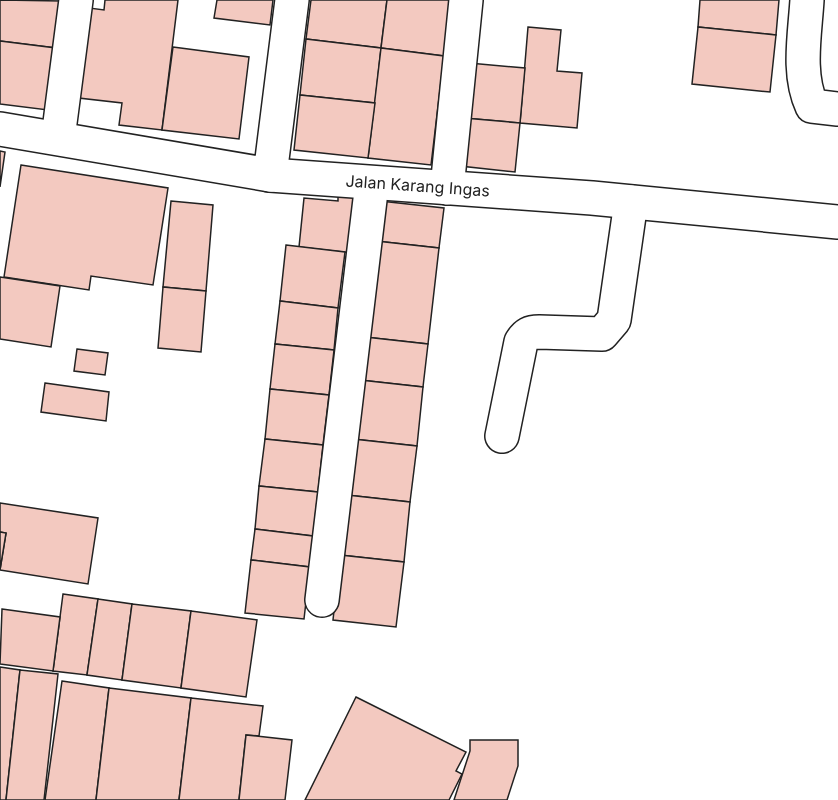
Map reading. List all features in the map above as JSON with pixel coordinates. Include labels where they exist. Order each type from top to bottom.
[{"type":"street","points":[[58,138],[76,0]]},
{"type":"street","points":[[270,175],[292,0]]},
{"type":"street","points":[[447,188],[466,0]]},
{"type":"street","points":[[807,0],[803,70],[808,97],[812,106],[838,109]]},
{"type":"street","name":"Jalan Karang Ingas","points":[[0,129],[270,175],[631,202],[838,222]]},
{"type":"street","points":[[322,600],[372,183]]},
{"type":"street","points":[[502,436],[524,336],[530,332],[602,334],[614,320],[631,202]]},
{"type":"building","points":[[0,0],[62,1],[56,48],[0,41]]},
{"type":"building","points":[[105,0],[178,0],[162,130],[119,125],[122,103],[70,97],[82,7],[104,10]]},
{"type":"building","points":[[217,0],[273,0],[270,25],[214,18]]},
{"type":"building","points":[[311,0],[387,0],[381,48],[306,39]]},
{"type":"building","points":[[387,0],[450,0],[444,56],[381,48]]},
{"type":"building","points":[[700,0],[779,0],[776,35],[698,27]]},
{"type":"building","points":[[528,27],[561,30],[557,71],[582,73],[577,128],[520,123]]},
{"type":"building","points":[[698,27],[776,35],[770,92],[692,84]]},
{"type":"building","points":[[306,39],[381,48],[375,103],[300,95]]},
{"type":"building","points":[[0,41],[56,48],[48,110],[0,104]]},
{"type":"building","points":[[173,47],[249,57],[239,139],[162,130]]},
{"type":"building","points":[[381,48],[444,56],[431,165],[368,158]]},
{"type":"building","points":[[469,63],[525,68],[520,123],[464,118]]},
{"type":"building","points":[[300,95],[375,103],[368,158],[294,150]]},
{"type":"building","points":[[464,118],[520,123],[515,172],[460,166]]},
{"type":"building","points":[[0,151],[5,152],[0,187]]},
{"type":"building","points":[[21,165],[168,188],[153,285],[91,276],[89,290],[4,277]]},
{"type":"building","points":[[338,195],[358,197],[352,253],[299,247],[304,198],[338,201]]},
{"type":"building","points":[[171,201],[213,205],[206,291],[163,287]]},
{"type":"building","points":[[380,201],[444,208],[439,248],[376,241]]},
{"type":"building","points":[[376,241],[439,248],[428,344],[365,337]]},
{"type":"building","points":[[286,245],[345,252],[338,308],[280,301]]},
{"type":"building","points":[[0,277],[60,286],[51,347],[0,339]]},
{"type":"building","points":[[163,287],[206,291],[201,352],[158,348]]},
{"type":"building","points":[[280,301],[338,308],[334,350],[275,344]]},
{"type":"building","points":[[365,337],[428,344],[423,387],[360,380]]},
{"type":"building","points":[[275,344],[334,350],[329,395],[270,389]]},
{"type":"building","points":[[77,349],[108,353],[105,375],[74,371]]},
{"type":"building","points":[[360,380],[423,387],[417,446],[353,439]]},
{"type":"building","points":[[45,383],[109,392],[106,421],[41,412]]},
{"type":"building","points":[[270,389],[329,395],[323,445],[265,439]]},
{"type":"building","points":[[265,439],[323,445],[318,492],[259,486]]},
{"type":"building","points":[[353,439],[417,446],[410,502],[347,495]]},
{"type":"building","points":[[259,486],[318,492],[313,536],[255,529]]},
{"type":"building","points":[[347,495],[410,502],[404,562],[340,555]]},
{"type":"building","points":[[0,503],[98,518],[88,584],[0,570],[6,533],[0,532]]},
{"type":"building","points":[[255,529],[313,536],[310,567],[251,560]]},
{"type":"building","points":[[0,532],[6,533],[0,570]]},
{"type":"building","points":[[340,555],[404,562],[396,627],[333,620]]},
{"type":"building","points":[[251,560],[310,567],[304,619],[245,613]]},
{"type":"building","points":[[63,594],[98,599],[87,675],[53,671]]},
{"type":"building","points":[[98,599],[132,604],[122,680],[87,675]]},
{"type":"building","points":[[132,604],[191,611],[181,688],[122,680]]},
{"type":"building","points":[[2,609],[60,617],[53,671],[0,664]]},
{"type":"building","points":[[191,611],[257,620],[246,697],[181,688]]},
{"type":"building","points":[[0,667],[20,670],[6,800],[0,800]]},
{"type":"building","points":[[20,670],[58,674],[44,800],[6,800]]},
{"type":"building","points":[[62,681],[109,688],[96,800],[45,800]]},
{"type":"building","points":[[109,688],[191,698],[179,800],[96,800]]},
{"type":"building","points":[[356,697],[466,752],[456,771],[462,774],[449,800],[305,800]]},
{"type":"building","points":[[191,698],[263,706],[259,736],[246,735],[239,800],[179,800]]},
{"type":"building","points":[[246,735],[292,740],[285,800],[239,800]]},
{"type":"building","points":[[470,740],[518,740],[518,766],[507,800],[454,800],[470,751]]}]
